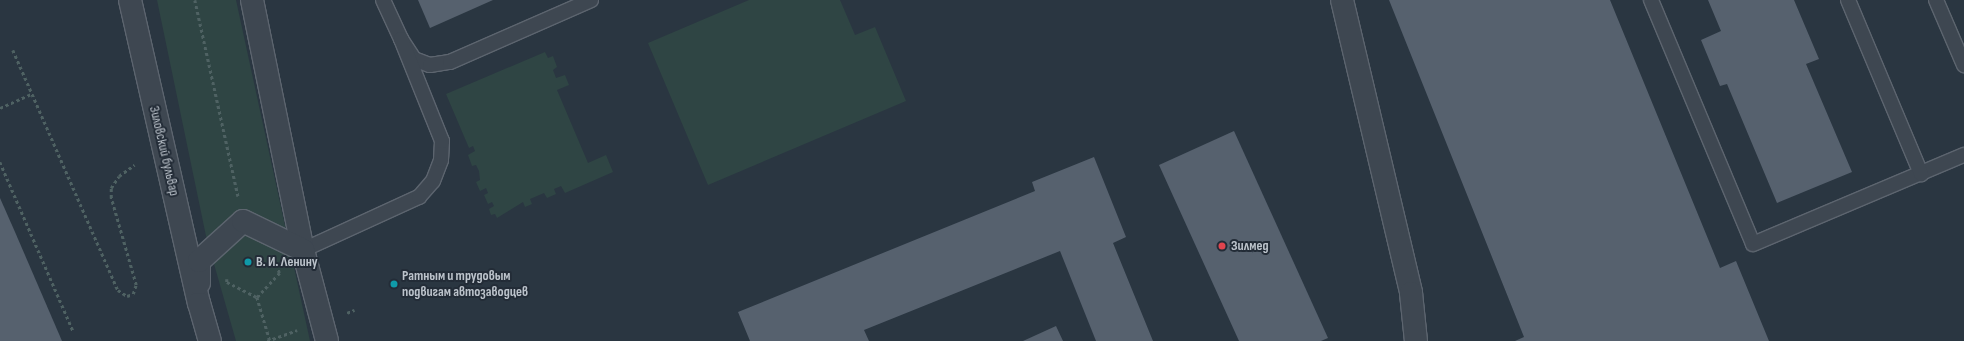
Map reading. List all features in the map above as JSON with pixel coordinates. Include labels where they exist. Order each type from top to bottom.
[{"type":"street","name":"Зиловский бульвар","points":[[130,0],[199,303],[210,341]]},
{"type":"street","points":[[252,0],[303,250],[327,341]]},
{"type":"street","points":[[1342,0],[1411,293],[1416,341]]},
{"type":"street","name":"Зиловский бульвар","points":[[199,303],[199,261],[243,221]]},
{"type":"street","points":[[243,221],[303,250]]},
{"type":"lane","points":[[303,250],[419,197],[433,182],[441,160],[442,141],[401,39],[383,0]]},
{"type":"lane","points":[[401,39],[414,59],[430,66],[450,62],[590,0]]},
{"type":"lane","points":[[1651,0],[1753,244],[1964,156]]},
{"type":"lane","points":[[1848,0],[1921,174]]},
{"type":"lane","points":[[1936,0],[1964,65]]},
{"type":"path","points":[[195,0],[243,221]]},
{"type":"path","points":[[13,50],[118,290],[127,296],[134,294],[136,285],[110,188],[119,176],[134,165]]},
{"type":"path","points":[[0,108],[32,94]]},
{"type":"path","points":[[0,162],[73,331]]},
{"type":"path","points":[[226,276],[228,282],[257,297],[270,341]]},
{"type":"green space","points":[[157,0],[236,0],[310,341],[236,341],[206,236]]},
{"type":"green space","points":[[749,0],[840,0],[855,35],[875,27],[906,101],[708,185],[648,43]]},
{"type":"green space","points":[[545,52],[548,58],[553,56],[557,67],[553,70],[556,78],[565,75],[569,85],[557,90],[588,163],[606,155],[613,172],[565,193],[561,186],[554,189],[556,194],[547,198],[544,193],[530,199],[532,204],[525,207],[523,202],[497,218],[495,214],[491,215],[489,209],[494,206],[492,202],[488,204],[484,195],[488,193],[486,188],[480,191],[476,182],[480,180],[479,171],[476,165],[472,166],[468,155],[475,151],[473,146],[469,148],[446,94]]},
{"type":"building","points":[[418,0],[493,0],[430,28]]},
{"type":"building","points":[[1389,0],[1610,0],[1720,268],[1736,261],[1769,341],[1515,341],[1524,337]]},
{"type":"building","points":[[1708,0],[1794,0],[1819,59],[1806,64],[1852,172],[1777,203],[1727,84],[1720,86],[1701,40],[1721,31]]},
{"type":"building","points":[[1234,131],[1328,338],[1321,341],[1239,341],[1159,165]]},
{"type":"building","points":[[1094,157],[1126,237],[1113,243],[1153,341],[1096,341],[1060,251],[864,330],[869,341],[750,341],[738,312],[1035,191],[1032,182]]},
{"type":"building","points":[[0,198],[15,232],[62,341],[0,341]]},
{"type":"building","points":[[1056,326],[1063,341],[1023,341]]},
{"type":"place","name":"Зилмед","points":[[1222,246]]},
{"type":"place","name":"В. И. Ленину","points":[[248,262]]},
{"type":"place","name":"Ратным и трудовым подвигам автозаводцев","points":[[394,284]]}]
